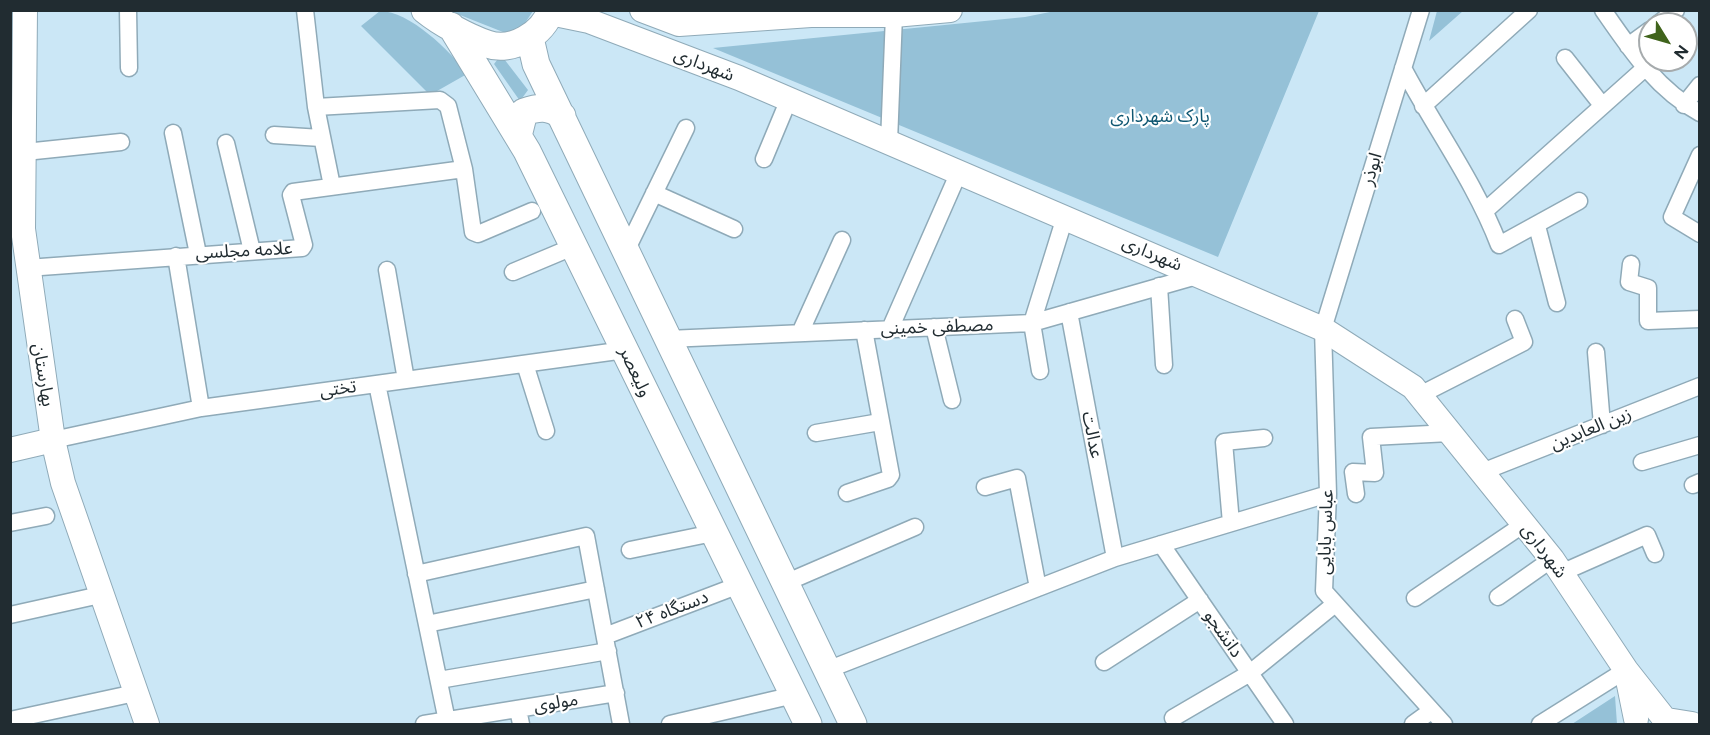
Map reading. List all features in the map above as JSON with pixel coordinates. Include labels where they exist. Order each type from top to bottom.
[{"type":"main road","name":"بهارستان","points":[[25,10],[17,93],[25,152],[23,229],[53,440],[63,483],[147,724]]},
{"type":"main road","points":[[425,10],[489,45],[511,45],[530,38],[546,23],[551,12]]},
{"type":"main road","points":[[642,10],[679,24],[728,16],[811,13],[894,15],[950,10]]},
{"type":"main road","name":"شهرداری","points":[[551,12],[589,21],[789,99],[1323,329],[1413,387],[1557,566],[1626,670],[1667,720]]},
{"type":"main road","name":"ولیعصر","points":[[451,26],[518,136],[575,246],[808,724]]},
{"type":"main road","points":[[530,38],[536,64],[853,724]]},
{"type":"main road","points":[[518,136],[524,112],[537,108],[552,108],[562,116]]},
{"type":"main road","points":[[10,450],[53,440]]},
{"type":"main road","points":[[1626,670],[1634,722],[1646,714],[1692,724]]},
{"type":"street","points":[[128,10],[129,68]]},
{"type":"street","points":[[305,10],[316,107],[332,186]]},
{"type":"street","name":"ابوذر","points":[[1323,329],[1421,10]]},
{"type":"street","points":[[1423,106],[1530,10]]},
{"type":"street","points":[[1603,10],[1638,59]]},
{"type":"street","points":[[889,142],[894,15]]},
{"type":"street","points":[[1628,46],[1638,39]]},
{"type":"street","points":[[1565,58],[1602,105]]},
{"type":"street","points":[[1403,68],[1423,106],[1486,210],[1499,245],[1579,201]]},
{"type":"street","points":[[1486,210],[1640,72]]},
{"type":"street","points":[[1649,72],[1684,105],[1700,113]]},
{"type":"street","points":[[1684,105],[1700,85]]},
{"type":"street","points":[[764,159],[789,99]]},
{"type":"street","points":[[316,107],[440,100],[448,106],[464,170],[473,232],[478,234],[532,211]]},
{"type":"street","points":[[626,251],[686,128]]},
{"type":"street","points":[[173,133],[198,254]]},
{"type":"street","points":[[274,135],[321,138]]},
{"type":"street","points":[[25,152],[121,142]]},
{"type":"street","points":[[226,143],[252,251]]},
{"type":"street","points":[[1699,156],[1672,217],[1700,234]]},
{"type":"street","name":"علامه مجلسی","points":[[27,268],[303,247],[292,193],[464,170]]},
{"type":"street","points":[[890,329],[959,172]]},
{"type":"street","points":[[654,193],[734,229]]},
{"type":"street","points":[[1040,371],[1032,323],[1065,217]]},
{"type":"street","points":[[1537,226],[1557,303]]},
{"type":"street","points":[[800,333],[842,240]]},
{"type":"street","points":[[513,272],[575,246]]},
{"type":"street","points":[[176,256],[201,408]]},
{"type":"street","points":[[1631,264],[1629,282],[1648,288],[1648,321],[1700,319]]},
{"type":"street","points":[[387,270],[406,380]]},
{"type":"street","name":"مصطفی خمینی","points":[[668,339],[1032,323],[1200,275]]},
{"type":"street","points":[[1159,286],[1164,365]]},
{"type":"street","name":"عدالت","points":[[1069,312],[1115,558]]},
{"type":"street","points":[[1420,395],[1524,342],[1515,319]]},
{"type":"street","points":[[934,327],[952,400]]},
{"type":"street","name":"عباس بابایی","points":[[1323,329],[1328,494],[1324,591],[1444,724]]},
{"type":"street","points":[[847,493],[890,477],[864,330]]},
{"type":"street","name":"تختی","points":[[53,440],[201,408],[625,350]]},
{"type":"street","points":[[1596,352],[1602,425]]},
{"type":"street","points":[[525,364],[546,431]]},
{"type":"street","points":[[376,384],[447,721]]},
{"type":"street","name":"زین العابدین","points":[[1482,472],[1700,386]]},
{"type":"street","points":[[816,434],[880,422]]},
{"type":"street","points":[[1356,494],[1353,472],[1375,473],[1371,436],[1450,433]]},
{"type":"street","points":[[1231,523],[1224,442],[1264,438]]},
{"type":"street","points":[[1642,462],[1700,445]]},
{"type":"street","points":[[985,487],[1017,478],[1038,588]]},
{"type":"street","points":[[827,670],[1115,558],[1328,494]]},
{"type":"street","points":[[10,523],[46,516]]},
{"type":"street","points":[[1415,598],[1524,524]]},
{"type":"street","points":[[785,583],[915,527]]},
{"type":"street","points":[[630,550],[713,533]]},
{"type":"street","points":[[1498,597],[1557,566],[1647,535],[1655,554]]},
{"type":"street","points":[[416,573],[586,536],[621,724]]},
{"type":"street","name":"دانشجو","points":[[1161,544],[1285,724]]},
{"type":"street","name":"۲۴ دستگاه","points":[[439,680],[606,644],[739,585]]},
{"type":"street","points":[[427,624],[596,589]]},
{"type":"street","points":[[10,615],[100,594]]},
{"type":"street","points":[[1104,662],[1200,600]]},
{"type":"street","points":[[1173,718],[1250,672],[1335,604]]},
{"type":"street","points":[[1540,724],[1626,670]]},
{"type":"street","points":[[10,720],[135,693]]},
{"type":"street","name":"مولوی","points":[[424,724],[519,717],[616,693]]},
{"type":"street","points":[[670,724],[794,695]]},
{"type":"street","points":[[1413,724],[1431,711]]},
{"type":"green space","points":[[380,11],[404,18],[416,25],[451,54],[467,74],[430,95],[361,26]]},
{"type":"green space","points":[[450,11],[533,11],[523,26],[508,34]]},
{"type":"green space","name":"پارک شهرداری","points":[[1055,11],[1319,11],[1218,257],[713,48],[1025,17]]},
{"type":"green space","points":[[1437,11],[1463,11],[1429,41]]},
{"type":"green space","points":[[501,55],[528,90],[520,101],[494,64]]},
{"type":"green space","points":[[1615,696],[1617,724],[1572,724]]}]
